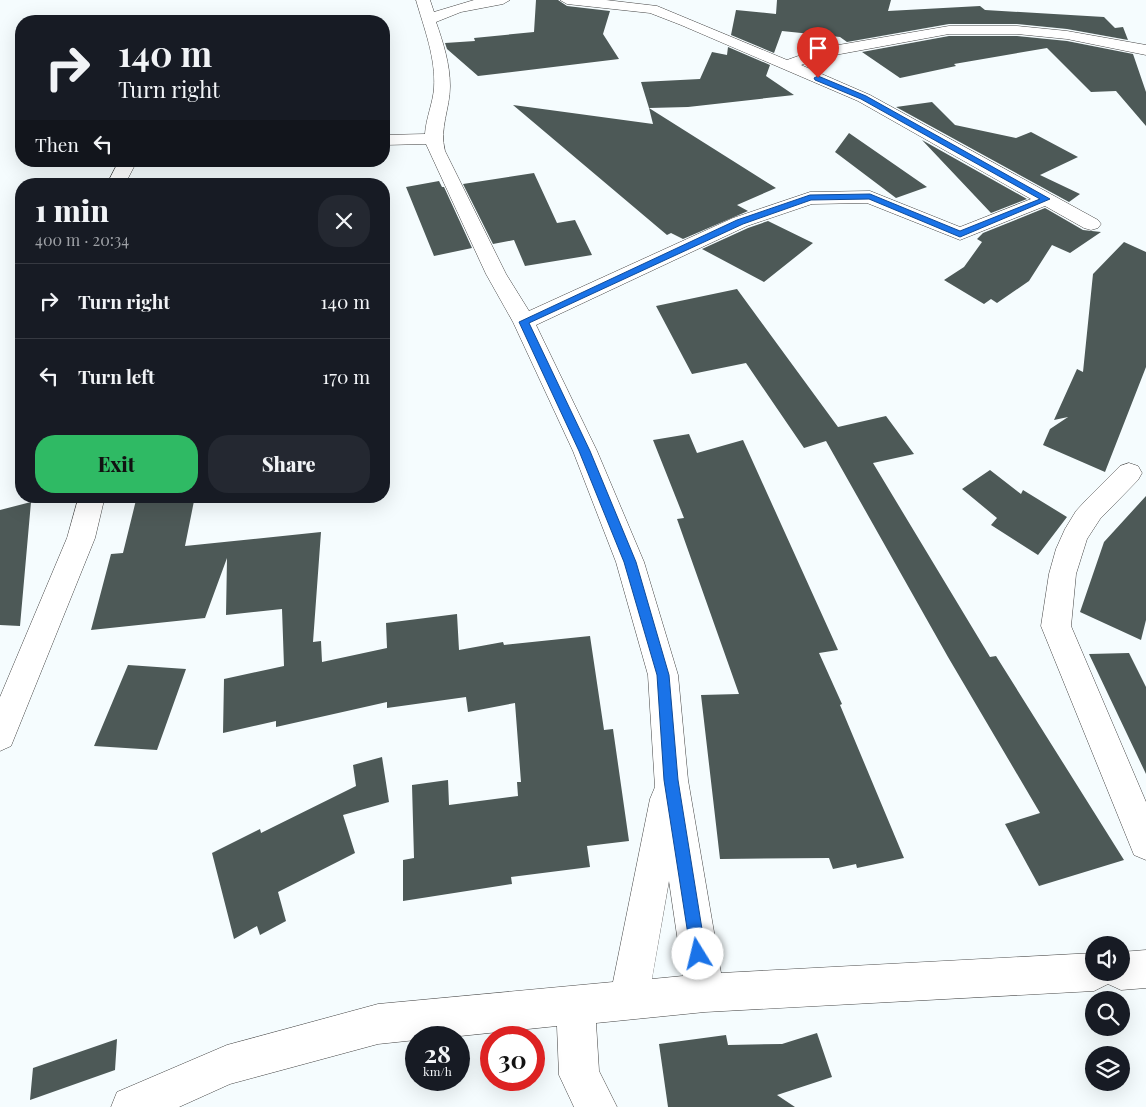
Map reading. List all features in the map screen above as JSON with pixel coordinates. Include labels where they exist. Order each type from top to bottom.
[{"type":"street","points":[[423,0],[440,65],[442,87],[432,139],[496,274],[524,322],[584,451],[630,562],[663,675],[671,780],[704,993]]},
{"type":"street","points":[[457,0],[473,3]]},
{"type":"street","points":[[428,20],[451,9],[473,3],[503,0]]},
{"type":"street","points":[[567,0],[652,9],[787,65],[864,98],[1091,224]]},
{"type":"street","points":[[787,65],[820,52],[948,30],[1017,30],[1067,35],[1146,50]]},
{"type":"street","points":[[390,140],[432,139]]},
{"type":"street","points":[[524,322],[740,222],[810,198],[870,197],[960,234],[1046,199]]},
{"type":"street","points":[[1129,473],[1082,523],[1067,552],[1059,590],[1056,626],[1146,843]]},
{"type":"street","points":[[0,735],[81,538],[90,503]]},
{"type":"street","points":[[629,1001],[671,780]]},
{"type":"street","points":[[1130,970],[1146,969]]},
{"type":"street","points":[[132,1107],[227,1065],[378,1024],[704,993],[1085,972]]},
{"type":"street","points":[[575,1004],[579,1076],[596,1107]]},
{"type":"building","points":[[536,0],[558,0],[567,6],[610,11],[603,34],[619,59],[478,76],[447,49],[445,43],[475,41],[474,38],[534,32]]},
{"type":"building","points":[[777,0],[891,0],[888,11],[980,6],[985,10],[1104,17],[1115,28],[1123,27],[1128,40],[1067,29],[1017,24],[949,24],[847,42],[840,37],[782,31],[774,53],[731,35],[736,10],[776,14]]},
{"type":"building","points":[[949,36],[1017,36],[1067,41],[1133,54],[1146,92],[1146,126],[1116,91],[1091,92],[1047,48],[954,64],[956,66],[900,78],[862,52]]},
{"type":"building","points":[[728,47],[770,65],[766,76],[794,95],[688,107],[649,108],[641,82],[700,79],[712,52],[727,55]]},
{"type":"building","points":[[932,102],[955,125],[1016,138],[1031,132],[1078,157],[1040,175],[1080,194],[1069,202],[896,107]]},
{"type":"building","points":[[513,105],[653,124],[649,108],[776,188],[737,205],[748,211],[683,239],[671,233],[667,235]]},
{"type":"building","points":[[849,133],[927,187],[896,198],[835,152]]},
{"type":"building","points":[[922,140],[1027,199],[991,213]]},
{"type":"building","points":[[534,173],[557,223],[575,220],[592,255],[525,266],[514,240],[493,244],[463,184]]},
{"type":"building","points":[[439,181],[442,187],[444,187],[472,248],[434,256],[406,187]]},
{"type":"building","points":[[1045,208],[1083,230],[1101,232],[1070,253],[1052,245],[1029,281],[997,303],[991,299],[984,304],[944,280],[964,267],[982,242],[977,239],[983,233]]},
{"type":"building","points":[[768,221],[813,243],[764,282],[702,249],[748,228]]},
{"type":"building","points":[[1124,242],[1146,252],[1146,367],[1105,472],[1043,445],[1050,429],[1068,417],[1054,420],[1077,369],[1083,372],[1093,274]]},
{"type":"building","points":[[737,289],[838,427],[886,416],[914,454],[873,463],[990,657],[996,656],[1124,860],[1039,886],[1005,824],[1040,813],[948,657],[826,441],[804,448],[746,363],[692,374],[656,306]]},
{"type":"building","points":[[689,434],[697,453],[743,440],[838,650],[819,653],[842,704],[840,705],[904,858],[857,868],[856,864],[833,869],[829,858],[720,859],[701,695],[739,694],[677,519],[684,518],[653,440]]},
{"type":"building","points":[[990,470],[1021,494],[1023,490],[1067,517],[1038,555],[991,525],[997,518],[962,489]]},
{"type":"building","points":[[1146,496],[1146,620],[1141,640],[1080,612],[1104,542]]},
{"type":"building","points":[[31,503],[20,626],[0,625],[0,510]]},
{"type":"building","points":[[135,503],[194,503],[185,546],[321,532],[313,642],[321,641],[322,662],[387,648],[386,623],[457,614],[459,650],[503,642],[504,645],[590,636],[604,730],[613,729],[629,841],[587,846],[590,867],[511,877],[512,884],[403,901],[403,860],[414,858],[412,785],[448,780],[449,805],[518,796],[517,782],[521,782],[515,703],[468,712],[466,697],[387,708],[387,702],[276,727],[276,721],[223,733],[224,679],[284,666],[282,609],[226,615],[227,558],[205,618],[91,630],[111,554],[123,553]]},
{"type":"building","points":[[1129,653],[1146,687],[1146,774],[1089,654]]},
{"type":"building","points":[[128,665],[186,669],[157,750],[94,746]]},
{"type":"building","points":[[382,757],[389,802],[343,815],[355,853],[278,892],[286,921],[260,935],[257,926],[234,939],[212,853],[260,829],[261,833],[356,786],[353,765]]},
{"type":"building","points":[[817,1033],[832,1077],[777,1095],[795,1107],[668,1107],[659,1044],[726,1035],[728,1045],[782,1044]]},
{"type":"building","points":[[117,1039],[115,1070],[30,1100],[33,1068]]},
{"type":"route","points":[[698,954],[671,780],[663,675],[630,562],[584,451],[524,322],[740,222],[810,198],[870,197],[960,234],[1046,199],[864,98],[818,78]]}]
